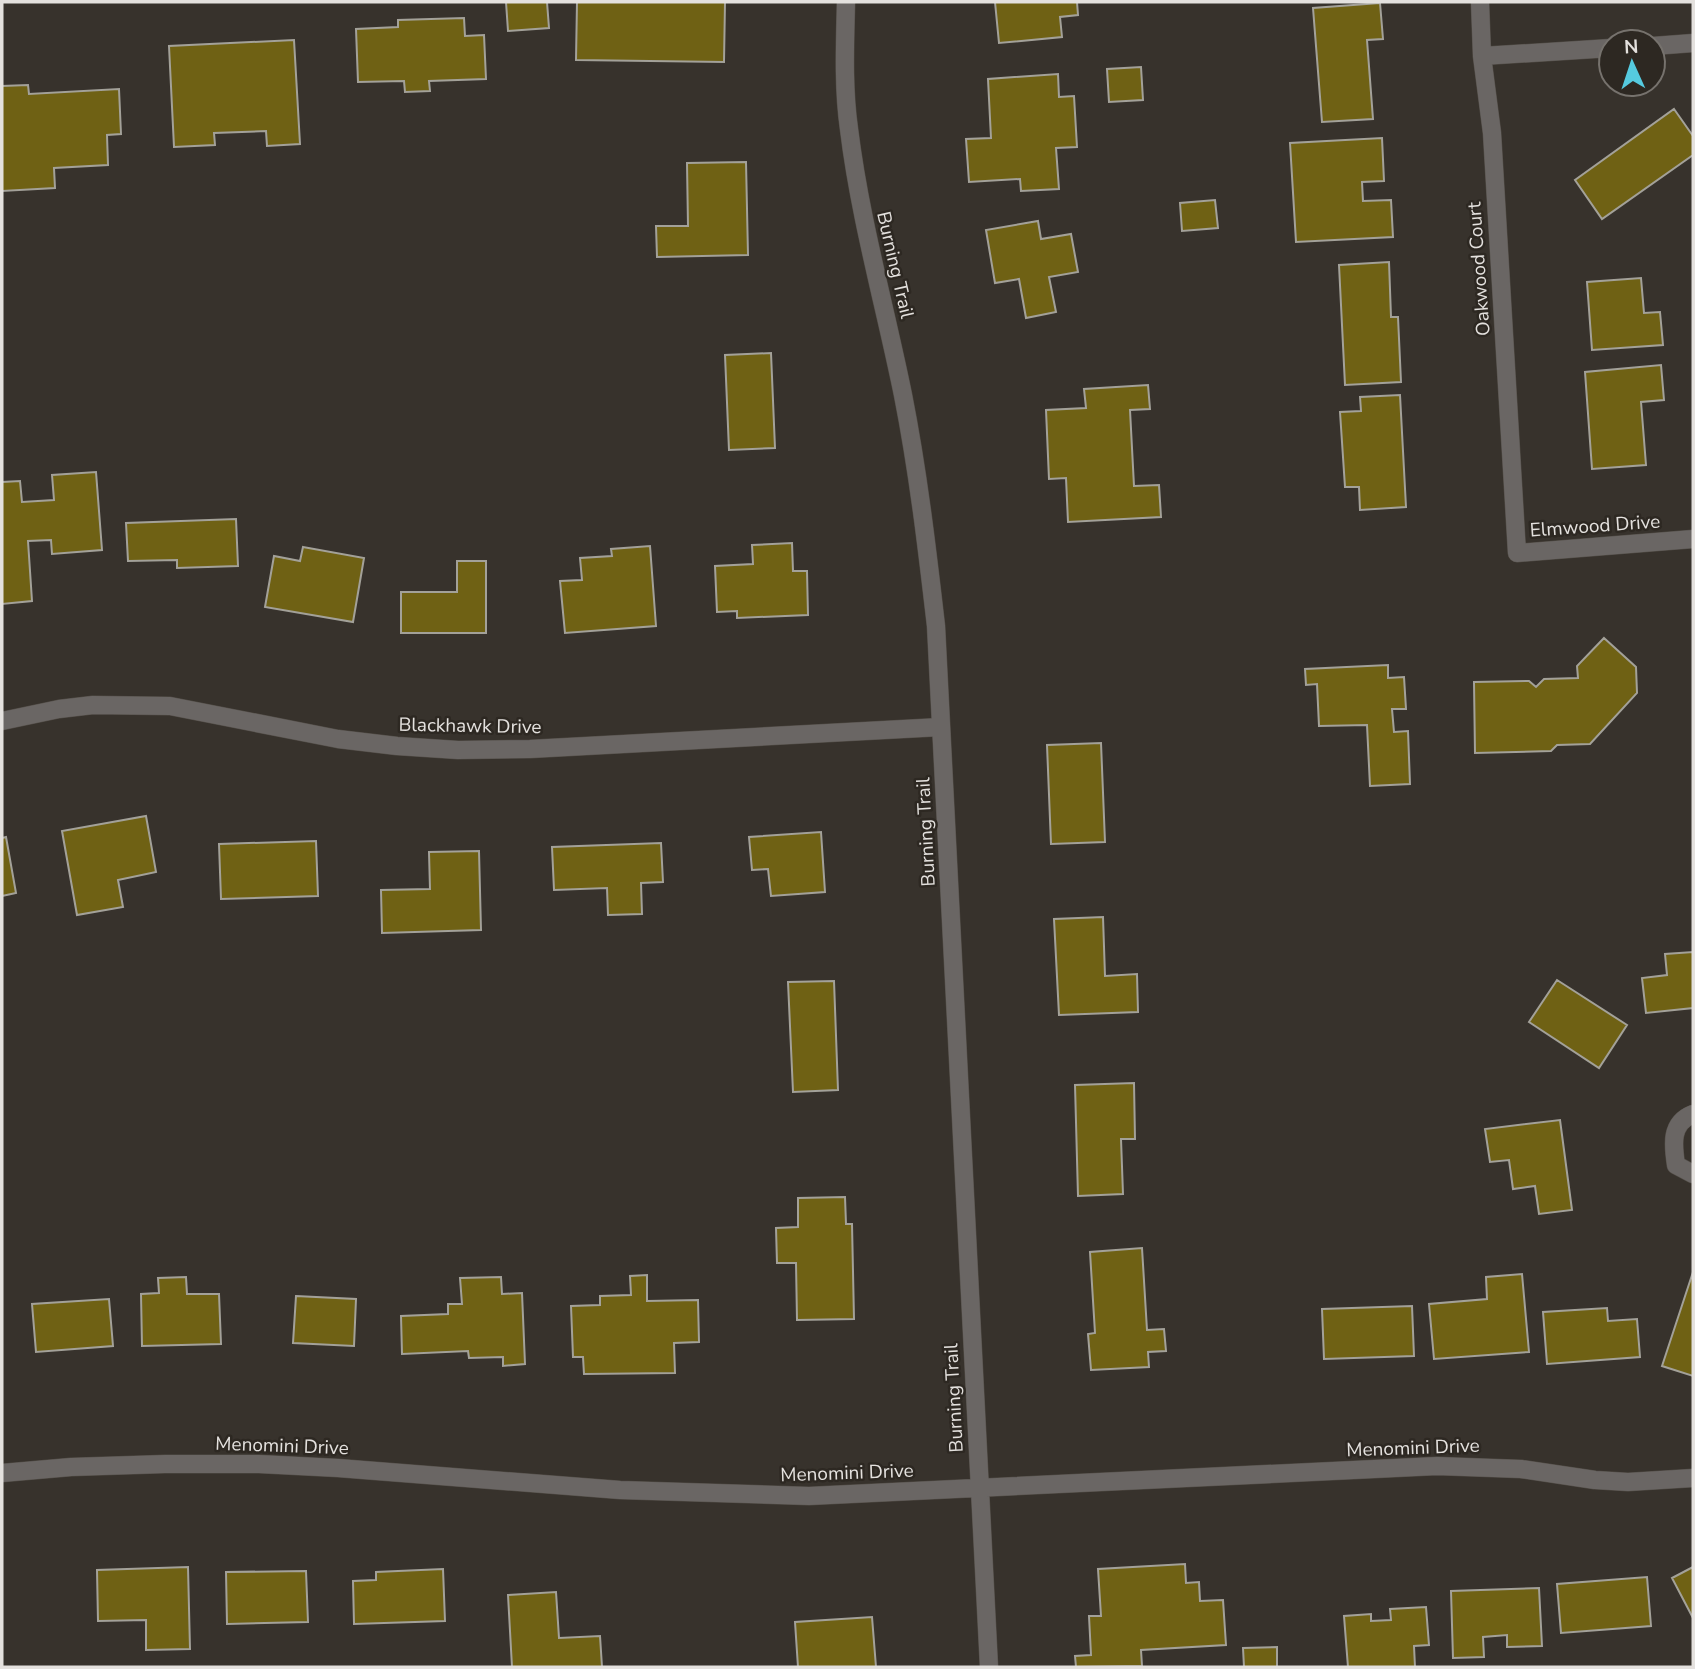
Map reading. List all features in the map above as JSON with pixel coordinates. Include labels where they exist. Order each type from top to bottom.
[{"type":"street","name":"Burning Trail","points":[[846,2],[845,82],[848,127],[858,195],[902,392],[920,488],[936,626],[989,1667]]},
{"type":"street","name":"Oakwood Court","points":[[1480,2],[1482,56],[1492,134],[1516,534]]},
{"type":"street","points":[[1667,45],[1693,43]]},
{"type":"street","points":[[1482,56],[1597,49]]},
{"type":"street","name":"Elmwood Drive","points":[[1516,534],[1517,553],[1693,540]]},
{"type":"street","name":"Blackhawk Drive","points":[[2,720],[93,705],[170,706],[338,739],[458,750],[530,749],[942,727]]},
{"type":"street","points":[[1693,1114],[1684,1118],[1672,1138],[1676,1165],[1693,1174]]},
{"type":"street","name":"Menomini Drive","points":[[2,1473],[151,1464],[259,1464],[729,1495],[809,1496],[980,1490],[1437,1466],[1521,1469],[1628,1482],[1693,1478]]},
{"type":"building","points":[[506,2],[547,2],[549,28],[508,31]]},
{"type":"building","points":[[577,2],[725,2],[724,62],[576,60]]},
{"type":"building","points":[[995,2],[1077,2],[1078,15],[1060,17],[1062,37],[999,43]]},
{"type":"building","points":[[1380,3],[1383,39],[1367,40],[1373,119],[1322,122],[1313,8]]},
{"type":"building","points":[[464,18],[465,36],[484,35],[486,79],[429,81],[430,91],[405,92],[404,81],[358,82],[356,29],[398,27],[398,20]]},
{"type":"building","points":[[294,40],[300,144],[267,146],[266,131],[214,133],[215,145],[174,147],[169,46]]},
{"type":"building","points":[[1141,67],[1143,100],[1109,102],[1107,69]]},
{"type":"building","points":[[1058,74],[1059,97],[1074,96],[1077,147],[1056,148],[1059,189],[1021,191],[1020,179],[969,182],[966,139],[991,138],[988,79]]},
{"type":"building","points":[[28,85],[29,94],[119,89],[121,134],[107,135],[108,165],[54,168],[55,188],[2,191],[2,86]]},
{"type":"building","points":[[1674,109],[1693,136],[1693,155],[1602,219],[1575,180]]},
{"type":"building","points":[[1382,138],[1384,181],[1362,182],[1363,201],[1391,200],[1393,237],[1296,242],[1290,143]]},
{"type":"building","points":[[746,162],[748,255],[657,257],[656,226],[688,226],[687,163]]},
{"type":"building","points":[[1215,200],[1218,228],[1182,231],[1180,203]]},
{"type":"building","points":[[1038,221],[1041,239],[1071,234],[1078,272],[1049,277],[1056,312],[1026,318],[1019,279],[995,283],[986,230]]},
{"type":"building","points":[[1389,262],[1391,317],[1398,317],[1401,382],[1345,385],[1339,265]]},
{"type":"building","points":[[1641,278],[1644,313],[1660,312],[1663,345],[1592,350],[1587,282]]},
{"type":"building","points":[[771,353],[775,448],[729,450],[725,355]]},
{"type":"building","points":[[1661,365],[1664,400],[1641,402],[1646,465],[1592,469],[1585,372]]},
{"type":"building","points":[[1148,385],[1150,409],[1130,410],[1134,486],[1159,485],[1161,517],[1068,522],[1066,478],[1049,479],[1046,410],[1086,408],[1084,389]]},
{"type":"building","points":[[1400,395],[1406,507],[1360,510],[1359,487],[1345,487],[1340,412],[1361,411],[1360,397]]},
{"type":"building","points":[[96,472],[102,550],[52,554],[51,540],[28,541],[32,601],[2,604],[2,482],[20,481],[22,502],[54,500],[52,475]]},
{"type":"building","points":[[236,519],[238,566],[177,568],[177,560],[128,561],[126,523]]},
{"type":"building","points":[[792,543],[793,571],[807,571],[808,615],[737,618],[737,611],[717,612],[715,566],[753,564],[752,545]]},
{"type":"building","points":[[650,546],[656,626],[565,633],[560,581],[582,580],[580,558],[612,556],[611,549]]},
{"type":"building","points":[[303,547],[364,558],[353,622],[265,607],[274,556],[300,561]]},
{"type":"building","points":[[457,561],[486,561],[486,633],[401,633],[401,592],[457,592]]},
{"type":"building","points":[[1604,638],[1636,667],[1637,693],[1590,744],[1557,745],[1551,751],[1475,753],[1474,682],[1529,681],[1536,687],[1544,679],[1578,678],[1577,666]]},
{"type":"building","points":[[1388,665],[1388,678],[1404,677],[1406,709],[1392,709],[1394,732],[1408,731],[1410,784],[1370,786],[1367,725],[1319,726],[1317,684],[1306,685],[1305,669]]},
{"type":"building","points":[[1101,743],[1105,842],[1051,844],[1047,745]]},
{"type":"building","points":[[146,816],[156,872],[118,880],[123,907],[77,915],[62,831]]},
{"type":"building","points":[[821,832],[825,892],[771,896],[768,869],[752,870],[749,837]]},
{"type":"building","points":[[6,837],[16,893],[2,896],[2,838]]},
{"type":"building","points":[[316,841],[318,896],[221,899],[219,844]]},
{"type":"building","points":[[661,843],[663,882],[641,883],[642,914],[608,915],[607,888],[554,890],[552,847]]},
{"type":"building","points":[[479,851],[481,930],[382,933],[381,890],[430,889],[429,852]]},
{"type":"building","points":[[1103,917],[1105,976],[1137,974],[1138,1012],[1059,1015],[1054,919]]},
{"type":"building","points":[[1693,952],[1693,1008],[1646,1013],[1642,978],[1667,975],[1665,954]]},
{"type":"building","points":[[1557,980],[1627,1025],[1599,1068],[1529,1022]]},
{"type":"building","points":[[834,981],[838,1090],[793,1092],[788,982]]},
{"type":"building","points":[[1134,1083],[1135,1139],[1121,1139],[1123,1194],[1078,1196],[1075,1085]]},
{"type":"building","points":[[1560,1120],[1572,1210],[1539,1214],[1535,1186],[1513,1189],[1509,1160],[1490,1162],[1485,1129]]},
{"type":"building","points":[[845,1197],[846,1224],[852,1224],[854,1319],[797,1320],[796,1263],[777,1263],[776,1228],[798,1227],[798,1198]]},
{"type":"building","points":[[1142,1248],[1147,1330],[1164,1329],[1166,1351],[1148,1352],[1149,1367],[1091,1370],[1088,1334],[1095,1333],[1090,1252]]},
{"type":"building","points":[[1693,1272],[1693,1376],[1662,1366]]},
{"type":"building","points":[[1522,1274],[1529,1352],[1434,1359],[1429,1304],[1487,1299],[1486,1277]]},
{"type":"building","points":[[647,1275],[647,1301],[698,1300],[699,1342],[674,1343],[675,1373],[584,1374],[583,1357],[573,1357],[571,1306],[600,1305],[600,1296],[631,1295],[630,1276]]},
{"type":"building","points":[[186,1277],[187,1294],[219,1294],[221,1344],[142,1346],[141,1294],[159,1293],[158,1278]]},
{"type":"building","points":[[501,1277],[502,1294],[522,1293],[525,1364],[503,1366],[503,1357],[469,1358],[468,1351],[402,1354],[401,1316],[448,1314],[448,1304],[462,1304],[460,1278]]},
{"type":"building","points":[[296,1296],[356,1299],[354,1346],[293,1343]]},
{"type":"building","points":[[109,1299],[113,1346],[36,1352],[32,1304]]},
{"type":"building","points":[[1412,1306],[1414,1356],[1324,1359],[1322,1309]]},
{"type":"building","points":[[1607,1308],[1608,1321],[1637,1319],[1640,1357],[1547,1364],[1543,1312]]},
{"type":"building","points":[[1185,1564],[1186,1583],[1199,1582],[1200,1601],[1223,1600],[1226,1645],[1141,1650],[1142,1666],[1076,1667],[1075,1656],[1091,1655],[1089,1616],[1101,1616],[1098,1569]]},
{"type":"building","points":[[188,1567],[190,1649],[146,1650],[146,1620],[98,1621],[97,1570]]},
{"type":"building","points":[[1693,1567],[1693,1618],[1672,1578]]},
{"type":"building","points":[[443,1569],[445,1621],[354,1624],[353,1581],[376,1580],[376,1572]]},
{"type":"building","points":[[306,1571],[308,1622],[227,1624],[226,1572]]},
{"type":"building","points":[[1647,1577],[1651,1626],[1561,1633],[1557,1584]]},
{"type":"building","points":[[1539,1588],[1542,1646],[1507,1647],[1507,1635],[1483,1637],[1484,1657],[1453,1658],[1451,1591]]},
{"type":"building","points":[[556,1592],[559,1638],[600,1636],[602,1667],[512,1667],[508,1595]]},
{"type":"building","points":[[1426,1607],[1429,1645],[1414,1646],[1415,1667],[1348,1667],[1344,1616],[1371,1614],[1371,1621],[1391,1620],[1390,1609]]},
{"type":"building","points":[[872,1617],[876,1667],[798,1667],[795,1622]]},
{"type":"building","points":[[1277,1647],[1277,1667],[1244,1667],[1243,1648]]}]
